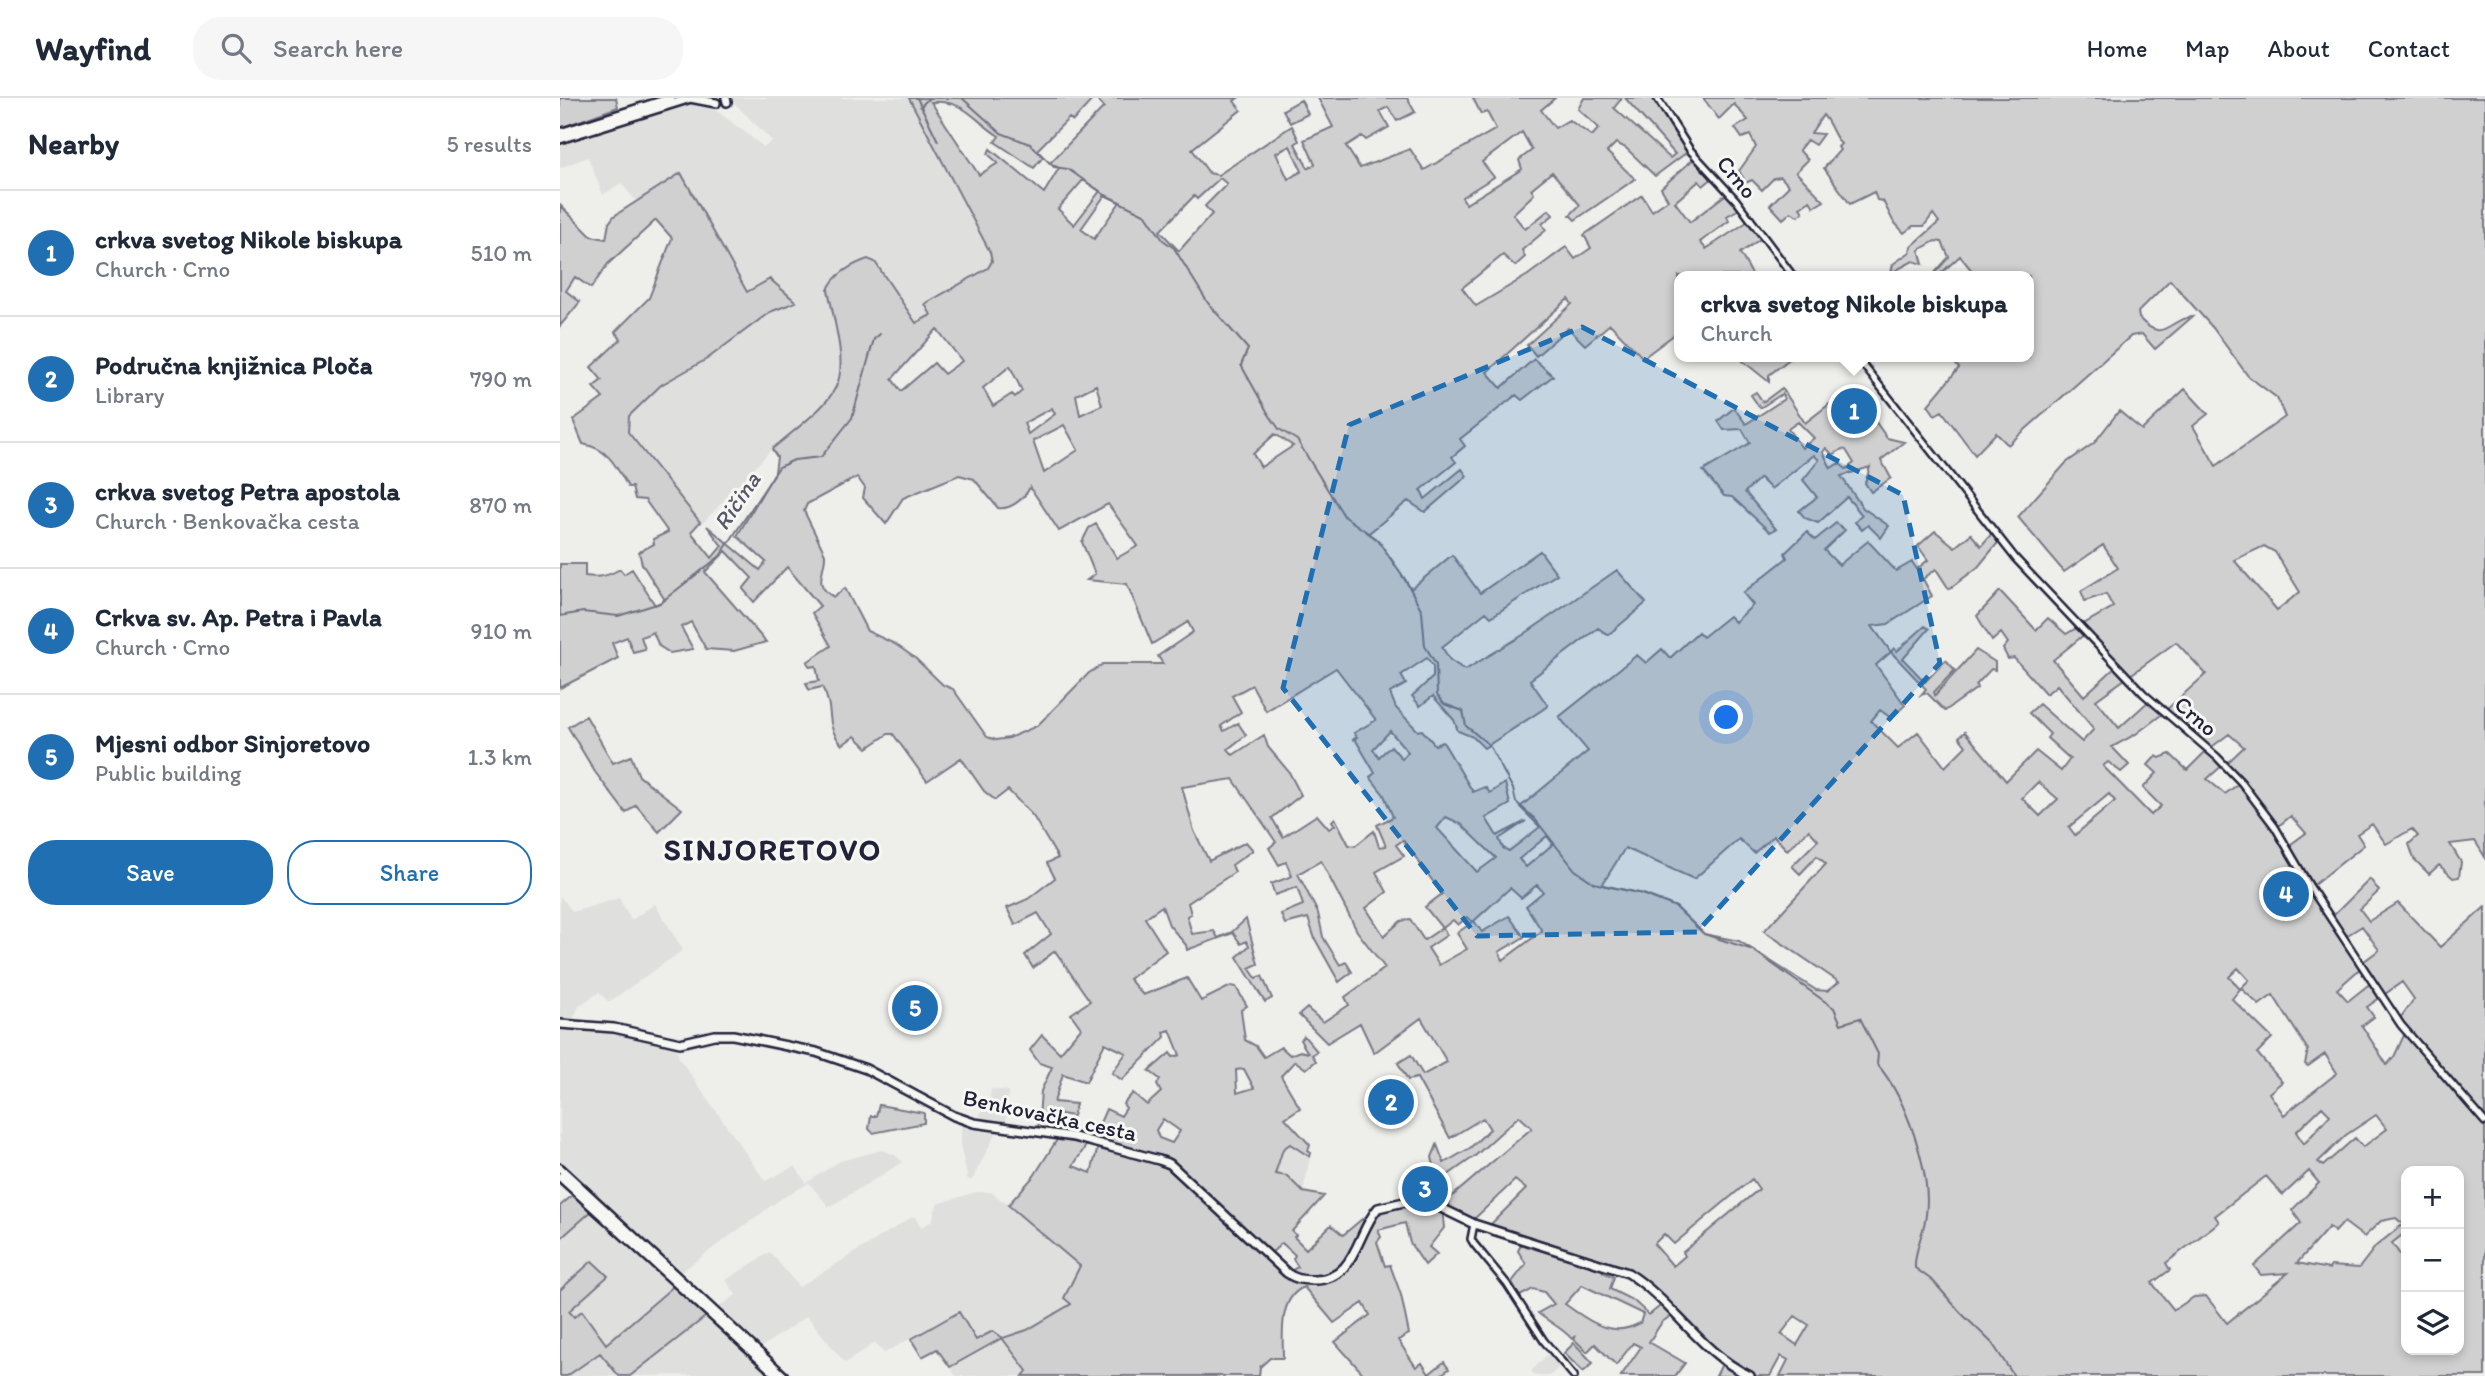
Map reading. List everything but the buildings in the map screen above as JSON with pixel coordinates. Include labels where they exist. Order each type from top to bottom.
[{"type":"main road","points":[[560,133],[671,98]]},
{"type":"main road","points":[[560,139],[690,98],[716,103]]},
{"type":"main road","name":"Benkovačka cesta","points":[[560,1024],[614,1028],[680,1043],[714,1035],[733,1035],[816,1052],[866,1069],[954,1116],[974,1123],[1074,1137],[1159,1160],[1170,1164],[1282,1269],[1301,1280],[1320,1280],[1344,1269],[1373,1214],[1386,1205],[1404,1202],[1435,1205],[1475,1224],[1628,1273],[1643,1282],[1715,1356],[1750,1376]]},
{"type":"main road","points":[[560,1168],[785,1376]]},
{"type":"main road","points":[[560,1177],[778,1376]]},
{"type":"street","name":"Crno","points":[[1657,98],[1690,150],[1736,200],[1789,271]]},
{"type":"street","name":"Crno","points":[[1861,362],[2016,559],[2144,694],[2217,757],[2241,782],[2275,827],[2317,898],[2401,1025],[2485,1122]]},
{"type":"street","points":[[1475,1224],[1471,1239],[1507,1283],[1544,1341],[1574,1376]]},
{"type":"highlighted area","points":[[1582,327],[1903,495],[1940,663],[1697,932],[1477,936],[1283,688],[1349,425]]},
{"type":"shaded area","points":[[560,98],[616,98],[618,107],[560,128]]},
{"type":"shaded area","points":[[729,98],[909,98],[990,252],[992,261],[988,268],[925,303],[932,315],[916,323],[875,262],[828,290],[843,355],[842,373],[833,397],[772,449],[702,524],[628,432],[629,416],[661,385],[707,359],[770,312],[795,302],[747,292],[681,173],[636,201],[621,183],[603,195],[588,157],[560,168],[560,138],[689,104],[708,104],[764,147],[772,141]]},
{"type":"shaded area","points":[[909,98],[1094,98],[1073,121],[1069,118],[1037,150],[1043,157],[1034,168],[995,142],[999,136],[961,107],[931,102],[979,175],[998,163],[988,154],[990,149],[1044,193],[1059,168],[1050,163],[1104,107],[1096,98],[1238,98],[1234,101],[1241,110],[1192,149],[1209,173],[1218,175],[1292,126],[1299,141],[1295,144],[1308,168],[1315,164],[1304,140],[1333,127],[1318,98],[1407,98],[1415,112],[1397,121],[1388,107],[1380,111],[1389,127],[1366,140],[1362,136],[1346,146],[1360,168],[1410,149],[1424,170],[1496,129],[1487,112],[1481,114],[1473,98],[1555,98],[1541,110],[1555,128],[1569,120],[1592,136],[1599,128],[1578,109],[1584,98],[1622,98],[1614,108],[1670,158],[1675,154],[1625,98],[1657,98],[1690,150],[1655,176],[1626,148],[1616,143],[1607,152],[1635,179],[1575,220],[1570,215],[1580,205],[1552,172],[1531,189],[1534,194],[1513,214],[1525,229],[1549,210],[1553,215],[1542,224],[1546,230],[1522,250],[1525,257],[1515,266],[1503,255],[1462,288],[1476,306],[1528,275],[1566,247],[1575,259],[1591,248],[1584,235],[1642,195],[1652,211],[1668,200],[1661,188],[1697,156],[1715,176],[1703,186],[1699,181],[1675,202],[1690,222],[1729,192],[1741,208],[1727,216],[1729,221],[1700,242],[1706,249],[1750,220],[1763,237],[1740,253],[1750,271],[1674,271],[1674,335],[1643,358],[1610,324],[1585,345],[1568,328],[1536,356],[1527,345],[1572,304],[1568,299],[1487,372],[1501,388],[1534,359],[1553,376],[1522,400],[1516,395],[1460,439],[1465,446],[1452,457],[1456,462],[1421,490],[1425,499],[1462,469],[1467,476],[1425,512],[1408,501],[1369,533],[1378,540],[1411,589],[1452,555],[1480,593],[1540,551],[1557,574],[1491,617],[1486,612],[1442,647],[1450,660],[1465,670],[1523,635],[1617,570],[1646,603],[1608,635],[1598,628],[1530,680],[1548,706],[1484,748],[1473,737],[1458,731],[1454,720],[1433,696],[1420,706],[1412,696],[1433,677],[1433,666],[1427,658],[1401,675],[1406,684],[1390,693],[1396,708],[1418,731],[1422,730],[1435,745],[1443,742],[1473,792],[1485,787],[1490,793],[1505,783],[1510,804],[1486,818],[1497,836],[1526,821],[1499,839],[1503,848],[1509,851],[1540,827],[1520,807],[1588,751],[1559,717],[1637,655],[1646,663],[1662,649],[1670,658],[1698,632],[1703,637],[1729,616],[1735,622],[1753,605],[1743,593],[1787,558],[1785,553],[1807,532],[1815,540],[1836,523],[1845,530],[1824,550],[1839,565],[1868,541],[1896,571],[1912,562],[1917,569],[1928,560],[1918,546],[1935,531],[1955,547],[1971,534],[1981,546],[1994,531],[2001,539],[1978,567],[1949,589],[1936,569],[1923,579],[1932,596],[1888,624],[1872,626],[1891,652],[1876,665],[1905,705],[1891,718],[1880,710],[1871,721],[1898,748],[1918,732],[1945,767],[1966,746],[1959,737],[1965,732],[2006,781],[2036,751],[2061,771],[2070,759],[2047,738],[2050,734],[2029,713],[2039,704],[2082,742],[2094,729],[2057,685],[2046,694],[2014,658],[2008,659],[2003,649],[2008,643],[2001,633],[1992,641],[1977,616],[2000,591],[2036,630],[2048,618],[2066,634],[2113,607],[2106,594],[2085,601],[2081,591],[2118,568],[2103,545],[2064,572],[2018,517],[2066,463],[2094,443],[2119,411],[2142,430],[2185,389],[2208,414],[2193,426],[2216,466],[2285,417],[2277,398],[2248,376],[2213,328],[2170,280],[2138,312],[2139,318],[2154,330],[2160,330],[2192,317],[2155,349],[2142,334],[2131,336],[2008,445],[1996,433],[1975,455],[1942,411],[1935,415],[1928,405],[1959,368],[1954,362],[2034,362],[2034,271],[1972,271],[1960,256],[1944,271],[1936,271],[1949,257],[1942,242],[1935,241],[1919,250],[1923,264],[1913,261],[1891,271],[1893,264],[1910,252],[1911,247],[1939,222],[1933,214],[1924,226],[1913,226],[1904,233],[1893,221],[1883,201],[1877,200],[1874,192],[1850,204],[1824,168],[1840,150],[1838,147],[1841,144],[1823,115],[1811,133],[1823,134],[1815,145],[1807,140],[1799,150],[1808,160],[1796,172],[1824,201],[1814,207],[1810,201],[1800,208],[1803,212],[1798,216],[1791,212],[1783,219],[1770,205],[1789,186],[1781,177],[1774,178],[1762,190],[1752,180],[1741,185],[1739,183],[1744,179],[1739,171],[1756,147],[1750,135],[1742,138],[1735,128],[1748,120],[1734,104],[1719,119],[1703,98],[2485,98],[2485,857],[2475,841],[2450,844],[2461,862],[2459,877],[2453,878],[2439,865],[2429,874],[2414,859],[2409,844],[2418,836],[2412,829],[2386,844],[2372,824],[2357,834],[2364,845],[2310,888],[2331,918],[2370,879],[2379,891],[2360,909],[2369,921],[2398,903],[2440,947],[2485,907],[2485,1376],[1780,1376],[1788,1360],[1781,1356],[1770,1376],[1716,1376],[1723,1362],[1674,1314],[1662,1322],[1649,1342],[1685,1363],[1675,1376],[1621,1376],[1641,1347],[1633,1343],[1616,1365],[1595,1344],[1587,1352],[1574,1339],[1576,1336],[1572,1339],[1538,1313],[1554,1304],[1544,1292],[1533,1289],[1518,1297],[1512,1282],[1526,1264],[1518,1251],[1523,1240],[1487,1228],[1526,1189],[1515,1180],[1471,1222],[1450,1208],[1449,1199],[1532,1128],[1519,1116],[1475,1156],[1438,1182],[1432,1157],[1437,1145],[1444,1163],[1470,1148],[1490,1129],[1483,1118],[1450,1138],[1417,1078],[1408,1080],[1398,1063],[1411,1055],[1423,1075],[1447,1062],[1421,1018],[1374,1053],[1360,1023],[1327,1043],[1299,1015],[1307,1008],[1323,1022],[1349,1005],[1345,997],[1385,968],[1357,931],[1321,861],[1298,874],[1318,913],[1323,937],[1340,965],[1346,962],[1352,972],[1339,982],[1315,939],[1308,918],[1285,924],[1281,914],[1303,905],[1297,887],[1275,895],[1271,884],[1292,876],[1286,862],[1279,865],[1269,848],[1276,842],[1233,779],[1182,787],[1194,831],[1209,861],[1246,842],[1253,850],[1232,865],[1235,872],[1188,903],[1191,914],[1187,916],[1192,934],[1214,931],[1218,938],[1232,932],[1246,919],[1258,964],[1249,968],[1256,978],[1262,976],[1272,998],[1265,1002],[1237,957],[1249,946],[1246,941],[1241,944],[1233,933],[1187,950],[1186,945],[1169,925],[1162,906],[1145,918],[1166,951],[1129,979],[1143,995],[1187,978],[1201,1001],[1231,986],[1236,987],[1247,1006],[1241,1010],[1245,1040],[1256,1046],[1264,1057],[1281,1047],[1290,1055],[1300,1051],[1308,1053],[1300,1040],[1304,1036],[1317,1051],[1312,1055],[1316,1061],[1306,1069],[1295,1061],[1281,1076],[1300,1108],[1285,1118],[1310,1145],[1308,1151],[1311,1153],[1310,1157],[1290,1144],[1283,1149],[1275,1174],[1287,1176],[1303,1192],[1324,1196],[1292,1231],[1296,1235],[1294,1237],[1306,1249],[1331,1225],[1343,1235],[1362,1219],[1369,1223],[1382,1208],[1391,1205],[1442,1207],[1444,1228],[1429,1247],[1437,1254],[1425,1265],[1410,1243],[1405,1223],[1378,1230],[1381,1237],[1377,1242],[1385,1266],[1390,1265],[1401,1295],[1409,1334],[1398,1340],[1416,1367],[1422,1363],[1429,1374],[1444,1362],[1449,1369],[1439,1376],[1365,1376],[1335,1342],[1370,1315],[1363,1303],[1334,1323],[1304,1287],[1296,1292],[1286,1308],[1283,1358],[1270,1358],[1260,1367],[1259,1376],[1023,1376],[1027,1371],[1002,1338],[950,1367],[937,1349],[922,1357],[911,1339],[959,1312],[976,1340],[993,1331],[1003,1338],[1027,1330],[1071,1304],[1064,1298],[1080,1266],[1008,1205],[1034,1176],[1058,1138],[1087,1144],[1073,1166],[1091,1173],[1099,1143],[1092,1141],[1106,1109],[1121,1116],[1126,1108],[1123,1104],[1133,1093],[1147,1105],[1161,1092],[1157,1085],[1160,1079],[1149,1071],[1170,1053],[1173,1057],[1180,1055],[1170,1030],[1164,1032],[1165,1037],[1122,1080],[1112,1073],[1126,1053],[1105,1043],[1086,1082],[1063,1074],[1054,1102],[1076,1104],[1073,1116],[1052,1113],[1049,1133],[1038,1131],[1041,1091],[1052,1067],[1039,1063],[1030,1050],[1042,1035],[1060,1053],[1081,1028],[1071,1014],[1090,1001],[1055,951],[1033,968],[1025,955],[1051,934],[1038,913],[1015,925],[1007,908],[1028,899],[1055,878],[1047,863],[1058,858],[1033,816],[1008,790],[995,800],[984,791],[961,758],[927,781],[893,734],[888,734],[867,748],[855,736],[842,745],[833,730],[822,687],[809,690],[806,683],[819,681],[816,666],[810,667],[807,662],[831,646],[812,613],[820,606],[787,567],[754,602],[743,589],[752,578],[726,551],[705,572],[766,642],[734,651],[706,649],[691,622],[681,627],[693,649],[670,653],[659,646],[653,632],[641,637],[645,649],[633,652],[627,637],[612,643],[618,658],[560,688],[560,564],[585,564],[585,576],[590,577],[603,576],[620,569],[624,574],[632,569],[655,605],[665,600],[642,564],[639,552],[654,544],[653,539],[668,532],[645,500],[635,499],[632,487],[628,487],[606,454],[583,444],[573,420],[603,398],[593,387],[602,380],[591,367],[621,339],[615,332],[649,298],[672,238],[656,220],[608,264],[591,288],[575,277],[566,291],[580,302],[560,326],[560,205],[591,236],[606,239],[609,223],[614,216],[681,173],[747,292],[770,279],[796,302],[770,312],[707,359],[661,385],[629,416],[628,432],[700,522],[691,532],[712,558],[722,546],[707,526],[760,570],[766,562],[737,536],[775,472],[777,457],[772,449],[817,411],[838,383],[840,348],[828,290],[831,285],[839,275],[856,264],[868,259],[875,262],[916,323],[931,315],[925,304],[988,268],[992,261],[990,252]],"holes":[[[1522,132],[1532,150],[1519,160],[1522,169],[1466,204],[1462,197],[1494,177],[1482,162]],[[1290,146],[1302,171],[1288,179],[1276,153]],[[1220,178],[1227,184],[1205,206],[1212,214],[1179,251],[1160,231],[1194,196],[1197,199]],[[1083,180],[1100,191],[1074,225],[1058,209]],[[1105,195],[1120,202],[1094,239],[1081,229]],[[937,329],[962,361],[944,374],[934,363],[901,391],[892,379]],[[1010,366],[1022,391],[1015,397],[1012,394],[993,406],[983,388]],[[1096,385],[1102,405],[1080,415],[1076,395]],[[1052,408],[1055,414],[1028,434],[1024,423]],[[1064,425],[1078,450],[1044,473],[1033,441]],[[1275,434],[1293,446],[1261,467],[1253,454]],[[959,475],[974,479],[998,508],[1017,502],[1030,487],[1059,531],[1108,504],[1138,546],[1117,558],[1096,524],[1089,528],[1082,542],[1095,574],[1087,580],[1127,584],[1152,644],[1188,622],[1193,632],[1158,656],[1163,664],[1103,664],[1089,673],[1037,726],[1009,738],[996,740],[987,737],[953,689],[943,685],[915,658],[895,644],[867,631],[845,588],[834,597],[823,587],[821,577],[825,554],[804,511],[807,504],[857,477],[865,488],[863,498],[886,524],[903,498]],[[2264,546],[2275,552],[2300,592],[2277,610],[2234,560]],[[2086,633],[2118,665],[2084,696],[2053,660]],[[2176,642],[2206,674],[2165,711],[2151,699],[2119,728],[2096,700]],[[1336,668],[1376,720],[1354,733],[1357,737],[1352,740],[1355,739],[1375,773],[1370,777],[1384,795],[1393,817],[1377,825],[1386,846],[1379,847],[1374,831],[1355,846],[1349,845],[1335,818],[1332,821],[1335,825],[1329,829],[1317,815],[1283,837],[1272,818],[1301,795],[1289,772],[1268,747],[1264,735],[1233,755],[1228,749],[1246,735],[1238,723],[1224,731],[1221,726],[1241,712],[1232,696],[1252,685],[1266,711]],[[2165,712],[2208,749],[2187,770],[2170,754],[2160,758],[2156,756],[2148,765],[2157,773],[2143,788],[2161,806],[2151,815],[2103,766],[2108,762],[2121,772],[2129,765],[2112,747],[2136,734]],[[1390,731],[1408,752],[1402,759],[1391,746],[1379,757],[1373,749]],[[2229,734],[2244,747],[2225,765],[2241,782],[2225,794],[2207,779],[2224,764],[2209,749]],[[2038,782],[2058,799],[2040,816],[2022,798]],[[2109,794],[2115,801],[2075,835],[2069,827]],[[2291,816],[2306,833],[2287,847],[2276,828]],[[1446,817],[1461,824],[1496,858],[1477,872],[1437,828]],[[1809,830],[1818,840],[1792,866],[1800,874],[1817,856],[1826,864],[1764,931],[1839,982],[1827,991],[1816,990],[1739,941],[1704,934],[1676,907],[1643,894],[1602,885],[1625,848],[1694,879],[1739,839],[1754,853],[1774,836],[1787,850]],[[1547,836],[1553,844],[1526,867],[1519,859]],[[1403,840],[1442,894],[1425,907],[1442,928],[1424,940],[1410,919],[1401,921],[1384,936],[1366,908],[1387,892],[1376,872],[1404,856],[1396,845]],[[1537,885],[1543,892],[1526,906],[1542,931],[1503,960],[1499,952],[1524,937],[1509,916],[1482,932],[1474,921],[1510,888],[1521,898]],[[1467,917],[1473,922],[1457,933],[1467,949],[1439,965],[1428,948],[1447,935],[1443,928],[1453,920],[1458,925]],[[2362,926],[2379,950],[2360,964],[2343,938]],[[2362,967],[2372,982],[2348,1001],[2337,989]],[[2238,968],[2249,980],[2241,988],[2259,1005],[2273,995],[2308,1050],[2305,1064],[2308,1066],[2325,1054],[2337,1073],[2284,1115],[2269,1093],[2282,1082],[2257,1053],[2272,1038],[2232,999],[2240,989],[2229,977]],[[2402,982],[2414,999],[2398,1021],[2406,1031],[2394,1057],[2387,1065],[2362,1026],[2374,1017],[2367,1007]],[[1244,1069],[1254,1088],[1237,1093],[1236,1070]],[[2322,1107],[2330,1115],[2304,1144],[2296,1132]],[[2376,1115],[2387,1129],[2363,1147],[2355,1138],[2323,1166],[2318,1162],[2346,1135]],[[1163,1119],[1180,1131],[1172,1143],[1159,1138],[1156,1130]],[[2401,1166],[2464,1166],[2464,1355],[2401,1355],[2401,1256],[2392,1243],[2401,1236],[2401,1226],[2376,1246],[2359,1268],[2331,1266],[2329,1269],[2297,1263],[2329,1227],[2335,1232],[2344,1222],[2364,1237],[2381,1221],[2396,1218],[2401,1222]],[[2309,1171],[2319,1183],[2292,1210],[2301,1223],[2254,1266],[2261,1275],[2288,1273],[2227,1323],[2206,1296],[2194,1297],[2174,1310],[2152,1283],[2170,1270],[2166,1263],[2219,1222],[2215,1216],[2266,1176],[2283,1195]],[[1752,1179],[1759,1189],[1683,1252],[1685,1256],[1673,1266],[1654,1244],[1664,1234],[1674,1244]],[[1282,1243],[1295,1255],[1293,1259],[1298,1267],[1287,1273],[1268,1256]],[[1601,1263],[1643,1282],[1664,1303],[1649,1315],[1634,1301],[1610,1289],[1614,1277],[1603,1272]],[[1582,1285],[1643,1314],[1640,1323],[1619,1329],[1601,1326],[1565,1304]],[[1795,1316],[1809,1325],[1797,1345],[1781,1334]]]},
{"type":"shaded area","points":[[1301,100],[1308,114],[1290,123],[1283,110]]},
{"type":"shaded area","points":[[1744,362],[1786,362],[1769,375],[1769,382]]},
{"type":"shaded area","points":[[1782,388],[1805,423],[1836,399],[1842,407],[1859,398],[1887,438],[1904,442],[1881,460],[1891,478],[1871,492],[1865,483],[1870,467],[1841,476],[1863,508],[1889,526],[1881,538],[1868,525],[1862,530],[1855,522],[1862,515],[1847,497],[1818,523],[1805,518],[1799,511],[1817,497],[1803,480],[1819,460],[1814,455],[1771,489],[1760,478],[1745,492],[1776,529],[1770,532],[1732,497],[1724,496],[1703,471],[1750,443],[1742,429],[1724,430],[1718,421],[1734,408],[1746,424],[1784,399],[1782,394],[1760,408],[1751,395],[1756,392],[1763,402]],"holes":[[[1798,422],[1814,438],[1802,448],[1788,429]],[[1826,448],[1833,455],[1842,449],[1846,450],[1854,463],[1846,469],[1839,463],[1831,468],[1823,452]]]},
{"type":"shaded area","points":[[1925,626],[1929,629],[1903,659],[1925,682],[1946,660],[1955,670],[1934,692],[1935,695],[1976,650],[1995,662],[1995,670],[1991,669],[1976,685],[1977,688],[1945,711],[1927,693],[1921,695],[1926,689],[1891,652],[1894,648],[1897,651]]},
{"type":"shaded area","points":[[586,716],[613,763],[631,756],[639,776],[682,809],[659,832],[636,805],[626,813],[595,772],[568,727]]},
{"type":"shaded area","points":[[560,896],[573,912],[619,898],[631,920],[655,904],[683,950],[609,1002],[599,992],[579,1006],[572,1023],[675,1042],[679,1058],[765,1181],[795,1166],[806,1183],[840,1161],[882,1150],[895,1155],[903,1162],[829,1207],[809,1183],[779,1200],[678,1274],[560,1168]]},
{"type":"shaded area","points":[[991,1089],[1008,1091],[1006,1127],[999,1127],[972,1180],[968,1180],[961,1149],[961,1119],[979,1122],[983,1099],[990,1099]]},
{"type":"shaded area","points":[[879,1105],[924,1113],[924,1123],[873,1133],[869,1129],[871,1116],[876,1116]]},
{"type":"shaded area","points":[[1290,1144],[1310,1157],[1303,1192],[1287,1176],[1275,1174],[1283,1149]]},
{"type":"shaded area","points":[[976,1192],[991,1192],[1080,1266],[1065,1298],[1071,1304],[1027,1330],[1003,1338],[1027,1372],[1023,1376],[956,1376],[950,1367],[1002,1338],[976,1341],[959,1312],[884,1353],[875,1343],[845,1363],[807,1316],[760,1348],[716,1309],[736,1295],[726,1280],[770,1252],[799,1287],[914,1216],[921,1227],[932,1221],[937,1204]]},
{"type":"shaded area","points":[[575,1193],[593,1210],[560,1239],[560,1206]]},
{"type":"shaded area","points":[[593,1210],[676,1284],[606,1344],[582,1311],[574,1318],[569,1311],[578,1305],[592,1261],[560,1290],[560,1239]]},
{"type":"shaded area","points":[[592,1261],[608,1276],[569,1311],[574,1317],[582,1311],[606,1344],[676,1284],[709,1314],[630,1376],[619,1376],[600,1353],[567,1376],[560,1376],[560,1290]]},
{"type":"shaded area","points":[[709,1314],[776,1374],[630,1376]]},
{"type":"shaded area","points":[[1574,1343],[1593,1363],[1583,1372],[1564,1353]]},
{"type":"shaded area","points":[[1550,1352],[1561,1366],[1549,1376],[1535,1376],[1531,1371]]},
{"type":"shaded area","points":[[600,1353],[619,1376],[567,1376]]},
{"type":"waterway","points":[[917,98],[938,141]]},
{"type":"waterway","points":[[920,107],[929,98]]},
{"type":"waterway","points":[[962,98],[1001,133],[1030,144],[1054,167],[1068,169],[1105,195],[1146,215],[1163,240],[1174,248],[1208,303],[1248,349],[1241,365],[1279,429],[1297,440],[1344,516],[1378,540],[1405,579],[1422,611],[1425,646],[1436,664],[1437,695],[1444,704],[1463,711],[1466,726],[1489,745],[1513,789],[1516,802],[1535,819],[1575,870],[1594,883],[1643,894],[1676,907],[1704,934],[1753,950],[1834,1008],[1841,1024],[1860,1018],[1878,1054],[1877,1064],[1906,1115],[1921,1157],[1927,1197],[1915,1268],[1933,1281],[1992,1343],[2014,1376]]},
{"type":"waterway","name":"Ričina","points":[[560,616],[583,612],[618,616],[660,603],[720,556],[779,467],[794,460],[821,457],[852,418],[874,339],[880,334]]},
{"type":"place","name":"crkva svetog Nikole biskupa","points":[[1854,411]]},
{"type":"place","name":"Crkva sv. Ap. Petra i Pavla","points":[[2286,894]]},
{"type":"place","name":"Mjesni odbor Sinjoretovo","points":[[915,1008]]},
{"type":"place","name":"Područna knjižnica Ploča","points":[[1391,1102]]},
{"type":"place","name":"crkva svetog Petra apostola","points":[[1425,1189]]},
{"type":"district","name":"SINJORETOVO","points":[[773,850]]}]
